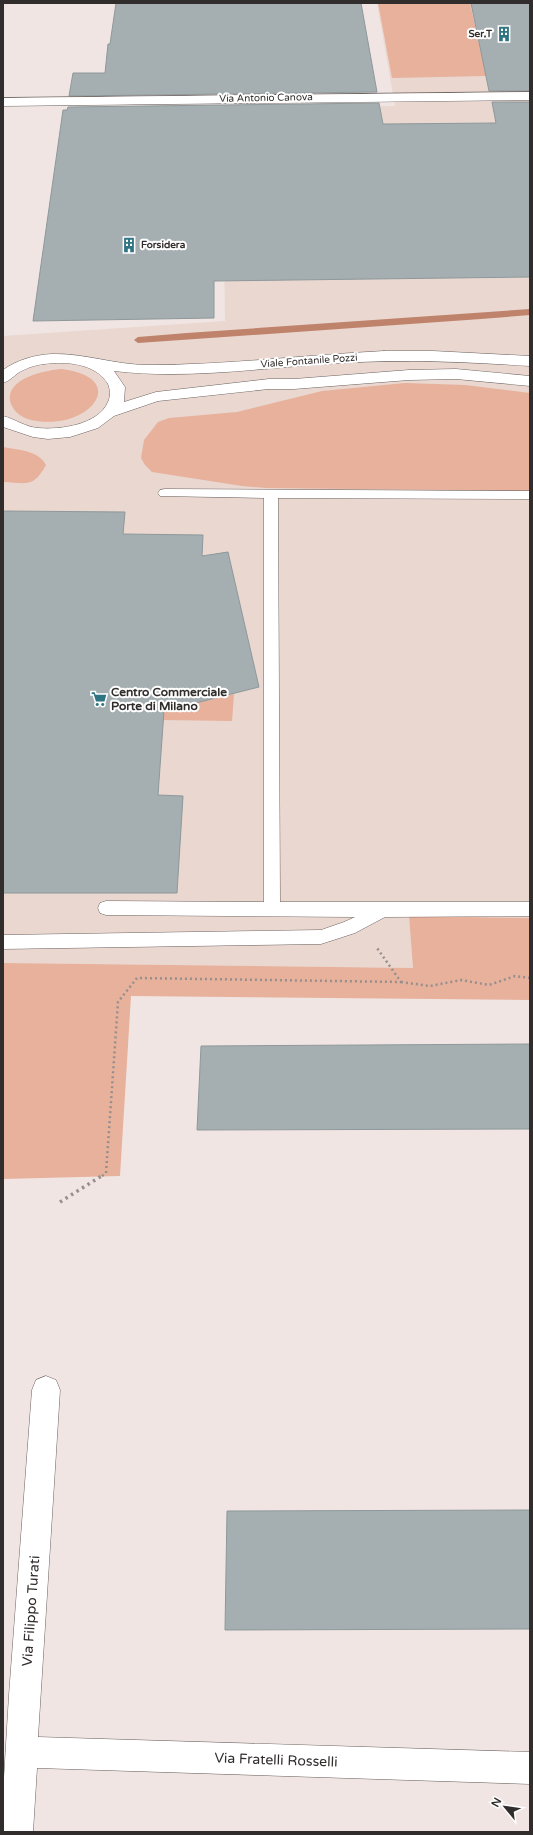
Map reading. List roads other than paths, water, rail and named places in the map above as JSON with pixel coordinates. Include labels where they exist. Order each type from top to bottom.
[{"type":"street","name":"Via Antonio Canova","points":[[3,102],[530,96]]},
{"type":"street","name":"Viale Fontanile Pozzi","points":[[4,377],[20,367],[42,360],[73,359],[146,370],[238,367],[340,358],[384,356],[433,356],[530,361]]},
{"type":"street","name":"Viale Fontanile Pozzi","points":[[89,362],[104,369],[114,379],[118,390],[116,402],[108,413]]},
{"type":"street","name":"Viale Fontanile Pozzi","points":[[3,421],[10,427],[36,433],[57,434],[89,426],[108,413],[156,397],[269,384],[294,384],[416,374],[456,374],[530,381]]},
{"type":"street","name":"Via Filippo Turati","points":[[17,1832],[46,1390]]},
{"type":"street","name":"Via Fratelli Rosselli","points":[[22,1752],[530,1768]]},
{"type":"lane","points":[[165,493],[530,495]]},
{"type":"lane","points":[[271,493],[272,908]]},
{"type":"lane","points":[[106,908],[384,910],[530,909]]},
{"type":"lane","points":[[3,942],[321,937],[349,928],[384,910]]},
{"type":"waterway","points":[[138,340],[530,312]]},
{"type":"place","name":"Ser.T","points":[[504,34]]},
{"type":"place","name":"Forsidera","points":[[129,245]]},
{"type":"place","name":"Centro Commerciale Porte di Milano","points":[[99,699]]}]
